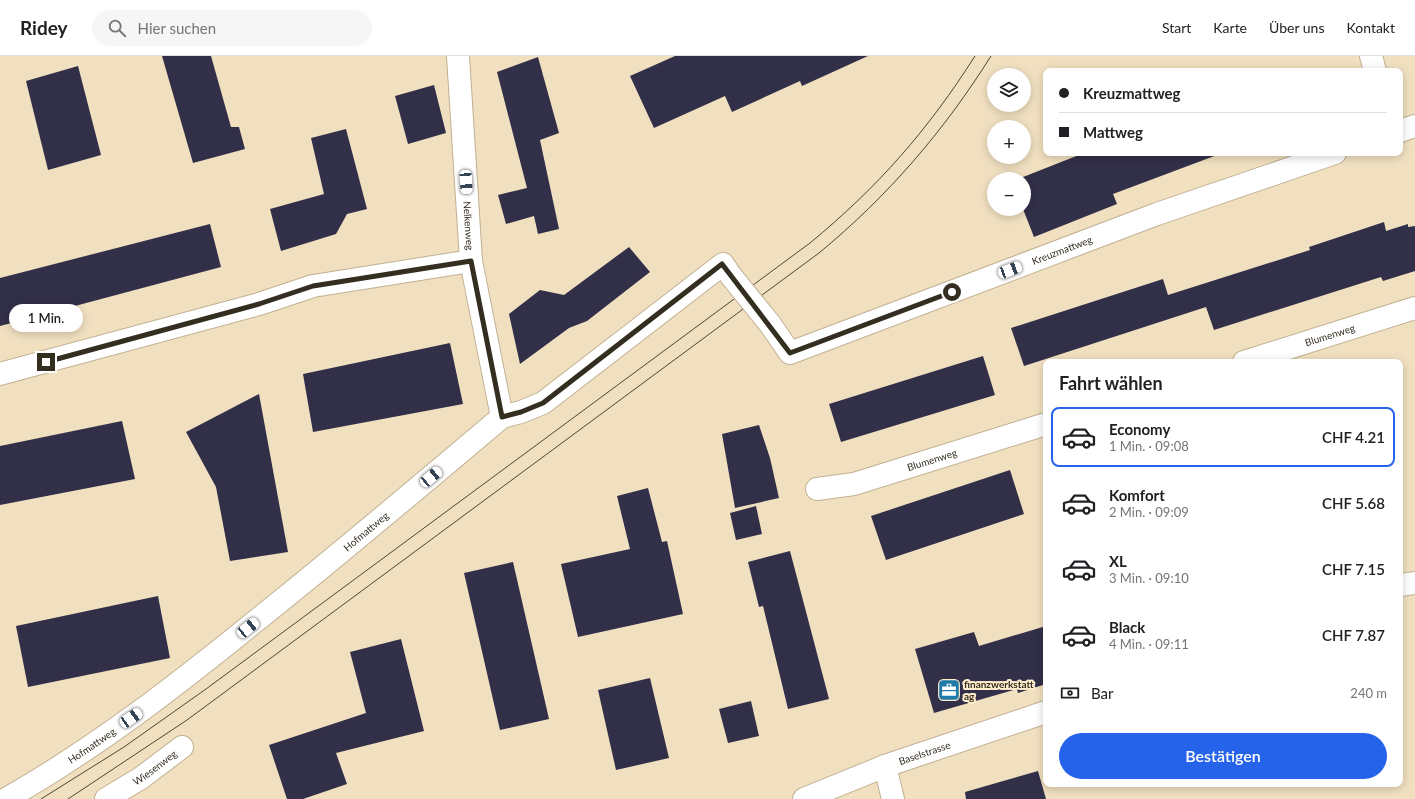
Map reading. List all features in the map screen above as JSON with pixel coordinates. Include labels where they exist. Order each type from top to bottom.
[{"type":"street","name":"Nelkenweg","points":[[458,56],[471,261],[502,417]]},
{"type":"street","points":[[1371,56],[1374,68]]},
{"type":"street","points":[[1403,130],[1415,126]]},
{"type":"street","name":"Kreuzmattweg","points":[[770,324],[790,353],[1158,214],[1326,156]]},
{"type":"street","points":[[0,374],[259,304],[313,286],[471,261]]},
{"type":"street","name":"Hofmattweg","points":[[6,799],[76,755],[166,694],[306,581],[502,417],[521,412],[543,403],[727,270],[770,324]]},
{"type":"street","name":"Blumenweg","points":[[1254,359],[1415,308]]},
{"type":"street","name":"Blumenweg","points":[[817,489],[854,484],[1043,425]]},
{"type":"street","points":[[1403,584],[1415,583]]},
{"type":"street","name":"Baselstrasse","points":[[804,799],[885,766],[1043,713]]},
{"type":"street","name":"Wiesenweg","points":[[106,799],[141,778],[182,747]]},
{"type":"street","points":[[885,766],[893,799]]},
{"type":"building","points":[[162,56],[211,56],[231,127],[239,127],[245,149],[193,163]]},
{"type":"building","points":[[675,56],[868,56],[802,86],[800,81],[732,112],[725,96],[654,128],[630,76]]},
{"type":"building","points":[[538,57],[559,133],[540,140],[559,229],[538,234],[534,216],[506,224],[498,195],[527,188],[497,72]]},
{"type":"building","points":[[78,66],[101,155],[48,170],[26,81]]},
{"type":"building","points":[[434,85],[446,133],[408,144],[395,96]]},
{"type":"building","points":[[346,129],[367,209],[347,214],[336,234],[281,251],[270,209],[324,194],[311,138]]},
{"type":"building","points":[[1076,156],[1214,156],[1113,194],[1117,204],[1034,237],[1026,216],[1031,216],[1031,174]]},
{"type":"building","points":[[1384,222],[1386,231],[1408,224],[1408,227],[1415,226],[1415,271],[1383,281],[1381,277],[1214,330],[1206,307],[1024,366],[1011,328],[1163,279],[1168,295],[1310,250],[1309,247]]},
{"type":"building","points":[[210,224],[221,267],[0,326],[0,278]]},
{"type":"building","points":[[629,247],[650,272],[587,321],[569,328],[520,364],[509,314],[540,290],[564,295]]},
{"type":"building","points":[[450,343],[463,404],[313,432],[303,374]]},
{"type":"building","points":[[983,356],[995,395],[841,442],[829,404]]},
{"type":"building","points":[[259,394],[288,552],[230,561],[216,487],[186,432]]},
{"type":"building","points":[[122,421],[135,479],[0,505],[0,446]]},
{"type":"building","points":[[759,425],[770,458],[779,498],[735,508],[722,434]]},
{"type":"building","points":[[1010,470],[1024,514],[886,560],[871,516]]},
{"type":"building","points":[[648,488],[662,542],[667,541],[683,614],[578,637],[561,564],[630,549],[617,496]]},
{"type":"building","points":[[756,506],[762,534],[736,540],[730,513]]},
{"type":"building","points":[[790,551],[829,699],[788,709],[763,606],[759,607],[748,562]]},
{"type":"building","points":[[513,562],[549,719],[500,730],[464,573]]},
{"type":"building","points":[[158,596],[170,658],[28,687],[16,626]]},
{"type":"building","points":[[1043,627],[1043,685],[1018,693],[1017,689],[934,713],[915,649],[974,632],[979,646]]},
{"type":"building","points":[[401,639],[424,731],[336,753],[347,784],[303,799],[287,799],[269,745],[366,713],[350,652]]},
{"type":"building","points":[[650,678],[669,758],[616,770],[598,690]]},
{"type":"building","points":[[751,701],[759,736],[728,743],[719,709]]},
{"type":"building","points":[[1038,771],[1046,799],[966,799],[965,792]]},
{"type":"tram line","points":[[41,799],[124,747],[206,689],[810,243],[858,201],[880,179],[939,109],[975,56]]},
{"type":"tram line","points":[[68,799],[187,720],[819,253],[868,209],[913,161],[954,110],[991,56]]},
{"type":"place","name":"finanzwerkstatt ag","points":[[949,690]]},
{"type":"route","points":[[46,362],[259,304],[313,286],[471,261],[502,417],[521,412],[543,403],[722,264],[770,324],[790,353],[952,292]]}]
